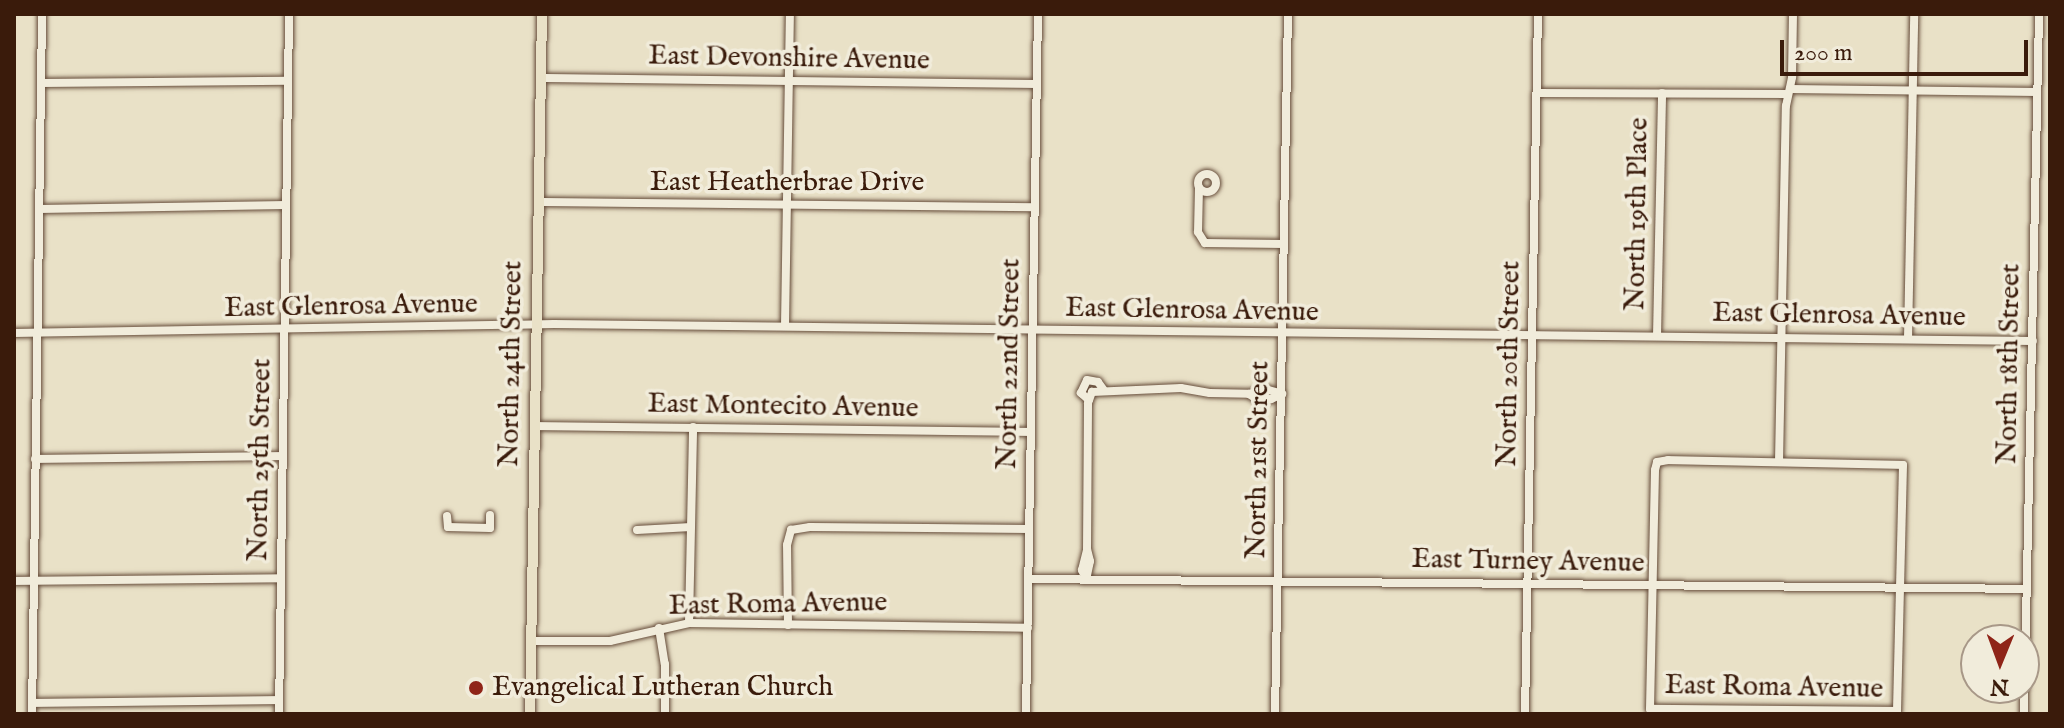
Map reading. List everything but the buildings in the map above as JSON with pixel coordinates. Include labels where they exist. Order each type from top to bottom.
[{"type":"main road","name":"North 24th Street","points":[[530,714],[542,14]]},
{"type":"street","points":[[32,714],[42,14]]},
{"type":"street","name":"North 25th Street","points":[[279,714],[289,14]]},
{"type":"street","points":[[785,326],[790,14]]},
{"type":"street","name":"North 22nd Street","points":[[1026,714],[1038,14]]},
{"type":"street","name":"North 21st Street","points":[[1275,714],[1288,14]]},
{"type":"street","name":"North 20th Street","points":[[1525,714],[1538,14]]},
{"type":"street","points":[[1779,462],[1793,14]]},
{"type":"street","points":[[1908,339],[1914,14]]},
{"type":"street","name":"North 18th Street","points":[[2024,714],[2039,14]]},
{"type":"street","name":"East Devonshire Avenue","points":[[541,78],[1037,84]]},
{"type":"street","points":[[41,83],[288,81]]},
{"type":"street","points":[[1537,93],[2037,92]]},
{"type":"street","name":"North 19th Place","points":[[1657,336],[1662,93]]},
{"type":"street","points":[[1199,188],[1198,232],[1205,243],[1284,244]]},
{"type":"street","name":"East Heatherbrae Drive","points":[[538,202],[1035,207]]},
{"type":"street","points":[[39,209],[286,205]]},
{"type":"street","name":"East Glenrosa Avenue","points":[[14,333],[536,324],[1283,335],[2033,341]]},
{"type":"street","points":[[1086,580],[1082,570],[1087,549],[1089,400],[1092,392],[1103,389],[1181,388],[1210,393],[1249,394],[1265,399],[1282,394]]},
{"type":"street","name":"East Montecito Avenue","points":[[535,426],[1031,432]]},
{"type":"street","points":[[689,623],[693,427]]},
{"type":"street","points":[[35,459],[282,456]]},
{"type":"street","points":[[1652,585],[1657,462],[1779,462],[1903,465],[1902,588]]},
{"type":"street","points":[[447,516],[448,527],[490,528],[490,515]]},
{"type":"street","points":[[637,530],[691,527]]},
{"type":"street","points":[[788,625],[787,545],[791,530],[810,527],[1029,529]]},
{"type":"street","points":[[14,581],[281,578]]},
{"type":"street","name":"East Turney Avenue","points":[[1029,579],[2027,589]]},
{"type":"street","name":"East Roma Avenue","points":[[1652,585],[1650,709],[1775,712],[1897,711],[1902,588]]},
{"type":"street","name":"East Roma Avenue","points":[[531,641],[610,641],[689,623],[1028,628]]},
{"type":"street","points":[[659,628],[665,664],[665,714]]},
{"type":"street","points":[[32,703],[279,700]]},
{"type":"place","name":"Evangelical Lutheran Church","points":[[476,688]]}]
